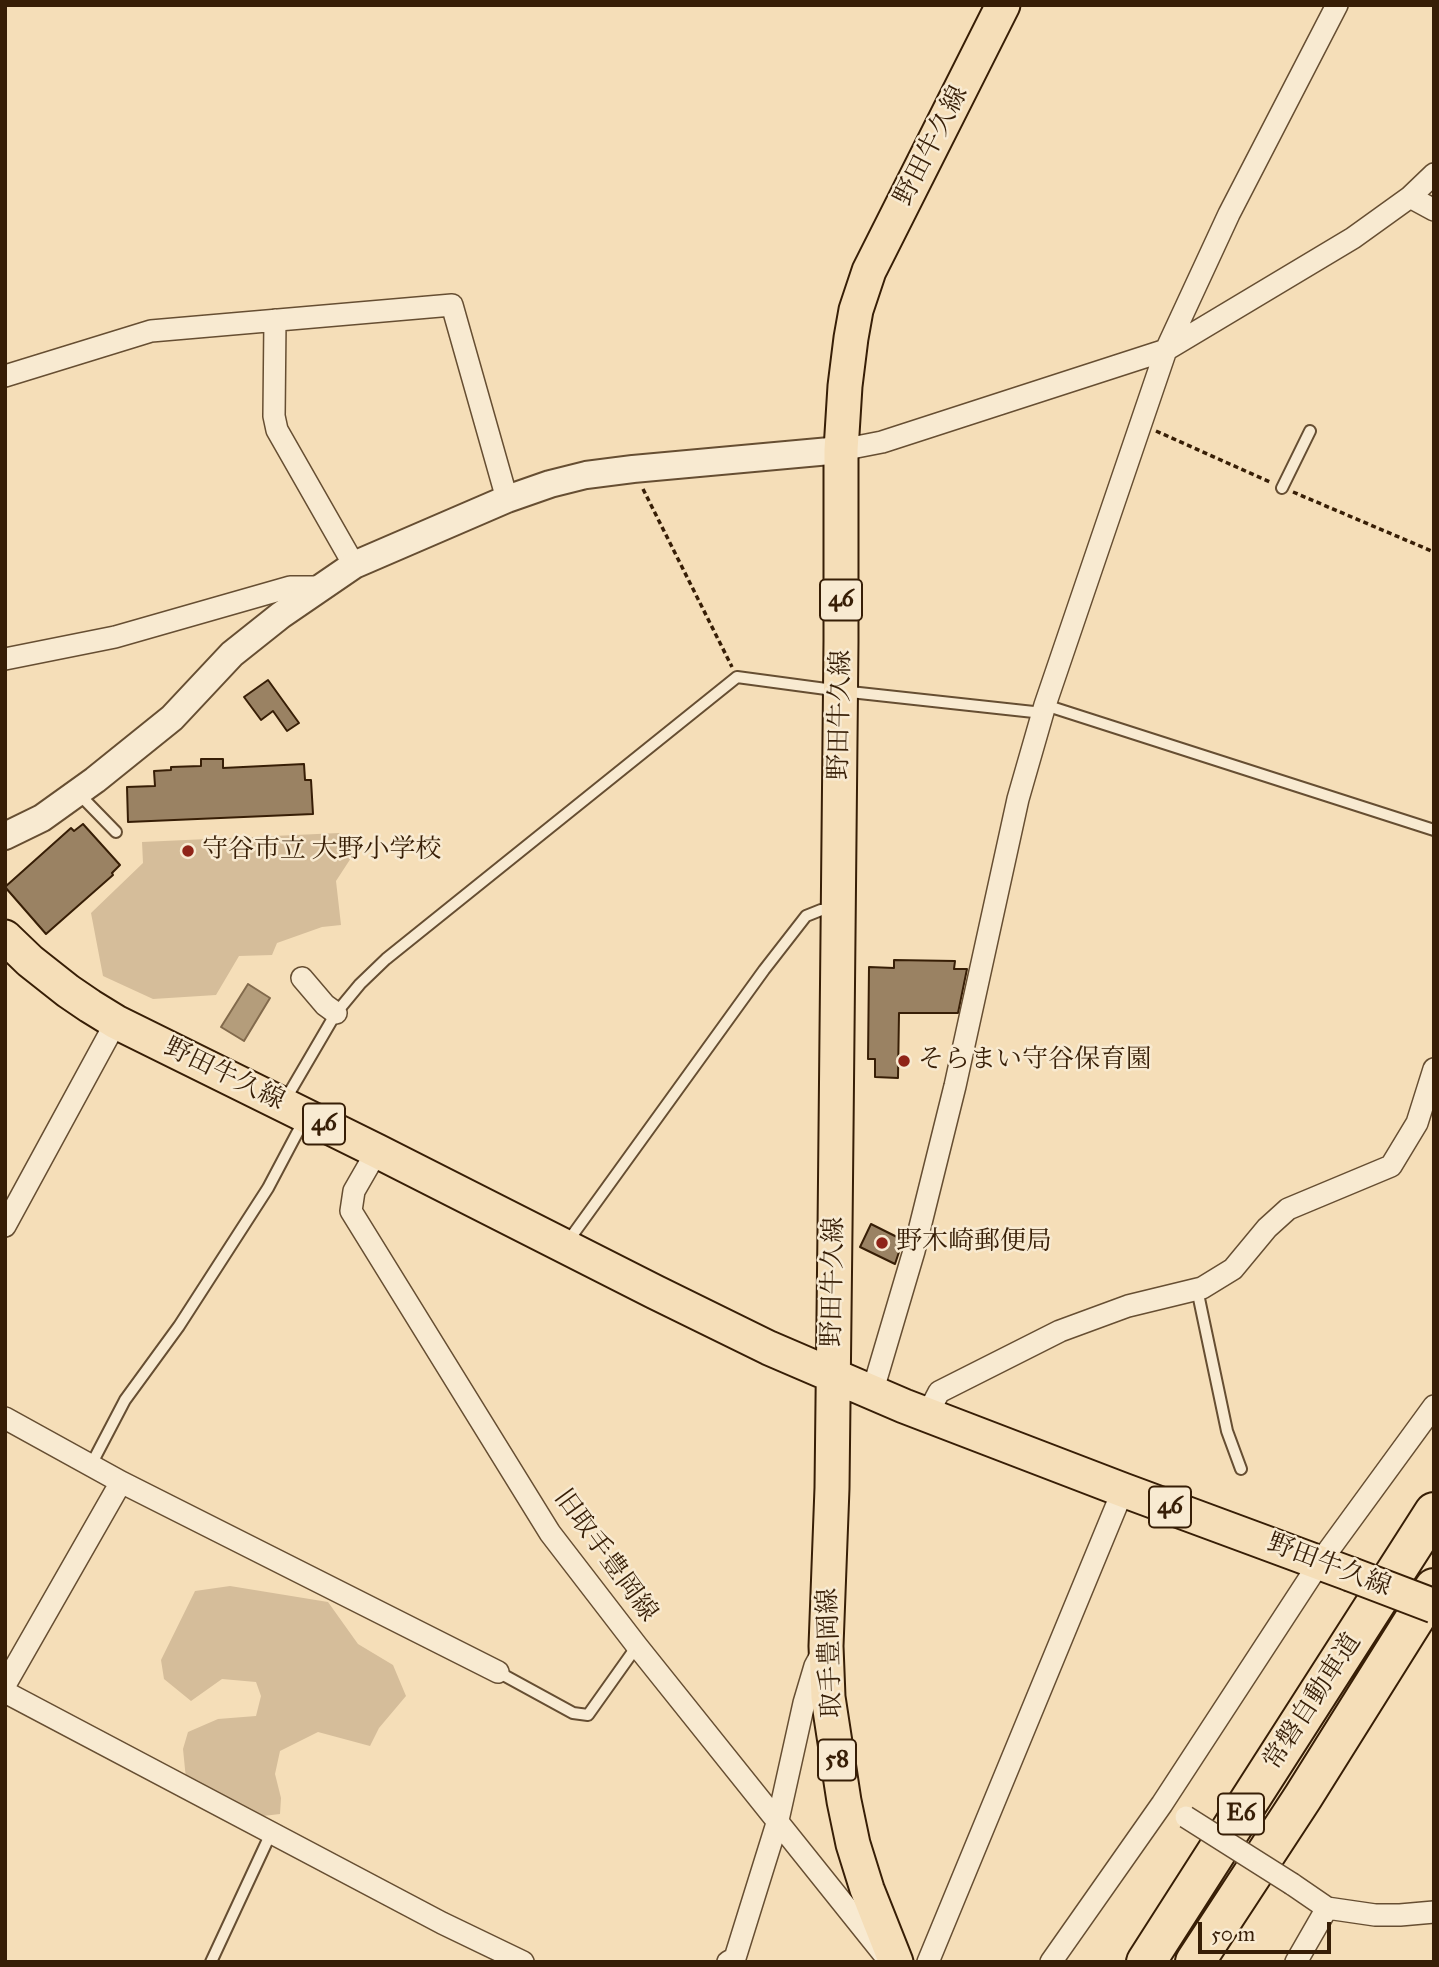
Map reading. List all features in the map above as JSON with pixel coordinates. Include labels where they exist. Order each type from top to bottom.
[{"type":"highway","name":"常磐自動車道","points":[[1146,1962],[1434,1512]]},
{"type":"highway","name":"常磐自動車道","points":[[1195,1962],[1303,1797],[1434,1588]]},
{"type":"highway","points":[[1120,1962],[1335,1667]]},
{"type":"highway","points":[[1216,1962],[1303,1797]]},
{"type":"main road","name":"野田牛久線","points":[[833,1377],[841,450],[845,386],[856,310],[869,271],[1003,5]]},
{"type":"main road","name":"野田牛久線","points":[[5,937],[30,961],[68,990],[117,1022],[757,1343],[927,1415],[1434,1606]]},
{"type":"main road","name":"取手豊岡線","points":[[833,1377],[828,1696],[853,1844],[896,1962]]},
{"type":"street","points":[[872,1393],[927,1200],[1018,799],[1044,709],[1166,350],[1229,214],[1337,5]]},
{"type":"street","points":[[5,836],[41,818],[78,793],[172,718],[232,654],[281,615],[355,565],[507,499],[550,484],[633,469],[841,450],[882,442],[1166,350],[1353,238],[1410,197],[1434,174]]},
{"type":"street","points":[[1410,197],[1434,210]]},
{"type":"street","points":[[5,376],[151,331],[452,305],[507,499]]},
{"type":"street","points":[[275,320],[274,416],[277,430],[355,565]]},
{"type":"street","points":[[5,659],[115,637],[290,587],[323,587]]},
{"type":"street","points":[[302,978],[325,1005],[336,1013]]},
{"type":"street","points":[[5,1226],[117,1022]]},
{"type":"street","points":[[927,1415],[939,1392],[1060,1331],[1128,1306],[1197,1289],[1233,1269],[1267,1228],[1288,1209],[1391,1166],[1417,1123],[1434,1069]]},
{"type":"street","name":"旧取手豊岡線","points":[[377,1151],[354,1191],[351,1211],[550,1532],[637,1646],[890,1962]]},
{"type":"street","points":[[1051,1962],[1162,1804],[1335,1568],[1434,1406]]},
{"type":"street","points":[[5,1418],[121,1482],[498,1672]]},
{"type":"street","points":[[5,1685],[121,1482]]},
{"type":"street","points":[[928,1962],[1123,1490]]},
{"type":"street","points":[[732,1961],[778,1820],[815,1666],[827,1646]]},
{"type":"street","points":[[5,1692],[442,1923],[523,1962]]},
{"type":"street","points":[[1162,1804],[1327,1908],[1400,1915],[1434,1912]]},
{"type":"street","points":[[1296,1962],[1327,1908]]},
{"type":"lane","points":[[1282,488],[1310,430]]},
{"type":"lane","points":[[91,1465],[125,1400],[179,1326],[268,1188],[295,1110],[336,1013],[386,958],[737,677],[841,691],[1044,709],[1434,830]]},
{"type":"lane","points":[[78,793],[116,832]]},
{"type":"lane","points":[[564,1246],[806,916],[821,909],[838,908]]},
{"type":"lane","points":[[1197,1289],[1227,1431],[1241,1469]]},
{"type":"lane","points":[[498,1672],[573,1713],[588,1715],[637,1646]]},
{"type":"lane","points":[[211,1962],[271,1833]]},
{"type":"path","points":[[633,469],[737,677]]},
{"type":"shaded area","points":[[339,833],[351,858],[336,881],[341,925],[322,927],[277,943],[272,955],[239,956],[216,995],[153,999],[103,976],[91,913],[143,863],[142,842]]},
{"type":"shaded area","points":[[248,984],[270,998],[244,1041],[221,1027]]},
{"type":"shaded area","points":[[230,1586],[328,1602],[358,1644],[393,1665],[406,1696],[379,1728],[370,1746],[318,1732],[280,1751],[275,1774],[281,1798],[280,1814],[263,1816],[186,1779],[183,1749],[188,1732],[218,1719],[256,1716],[261,1696],[256,1682],[222,1679],[191,1701],[164,1679],[161,1660],[195,1591]]},
{"type":"building","points":[[268,680],[299,723],[287,731],[273,711],[261,720],[244,697]]},
{"type":"building","points":[[201,759],[223,759],[223,768],[304,764],[305,780],[311,780],[313,814],[128,822],[127,787],[155,786],[154,771],[171,770],[171,767],[201,766]]},
{"type":"building","points":[[83,824],[120,865],[113,875],[46,934],[5,887],[71,828],[74,831]]},
{"type":"building","points":[[894,960],[955,961],[954,969],[967,969],[958,1013],[899,1013],[898,1078],[875,1077],[875,1059],[868,1059],[869,967],[894,968]]},
{"type":"building","points":[[871,1224],[903,1240],[895,1264],[860,1247]]},
{"type":"place","name":"守谷市立 大野小学校","points":[[188,851]]},
{"type":"place","name":"そらまい守谷保育園","points":[[904,1061]]},
{"type":"place","name":"野木崎郵便局","points":[[882,1243]]}]
